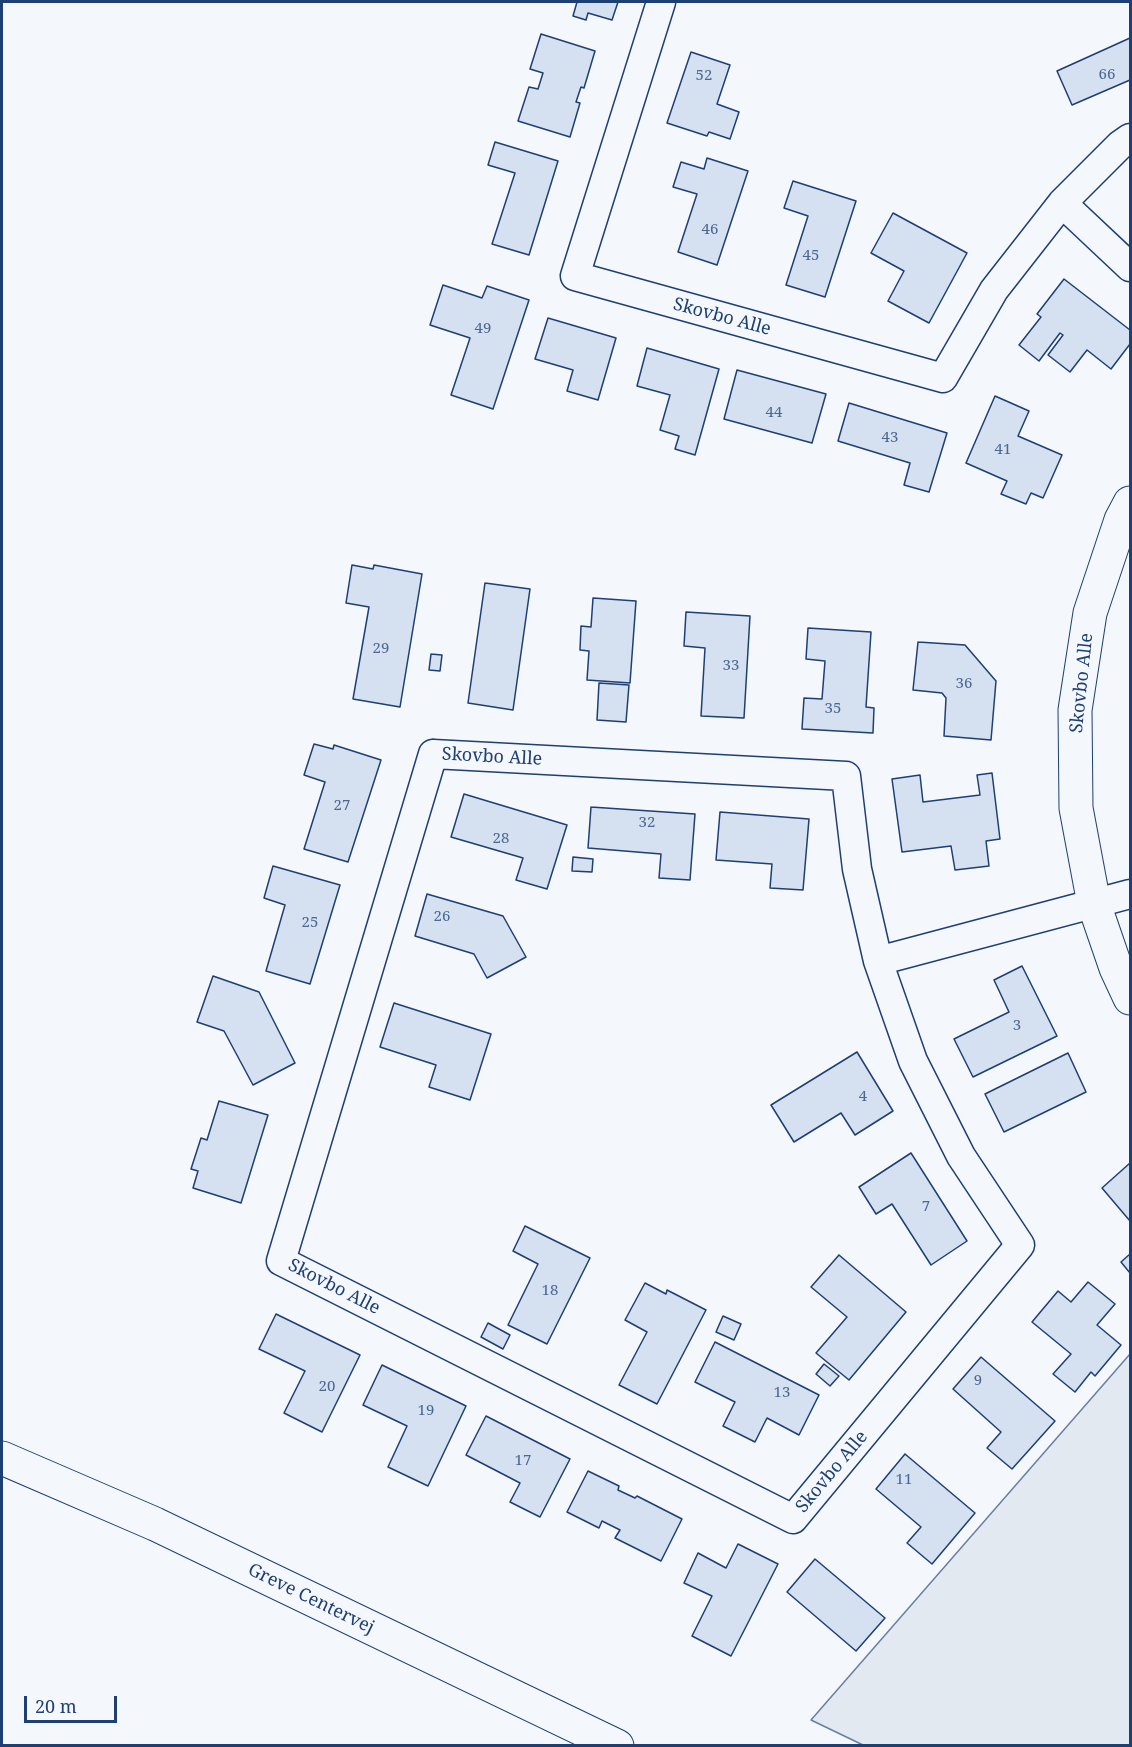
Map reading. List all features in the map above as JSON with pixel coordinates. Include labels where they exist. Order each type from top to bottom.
[{"type":"street","name":"Skovbo Alle","points":[[661,2],[575,276],[943,378],[994,290],[1062,203],[1120,145],[1131,138]]},
{"type":"street","points":[[1062,203],[1131,267]]},
{"type":"street","name":"Skovbo Alle","points":[[1131,503],[1121,520],[1090,613],[1075,710],[1076,808],[1094,904],[1116,968],[1131,998]]},
{"type":"street","name":"Skovbo Alle","points":[[433,754],[846,776],[857,869],[878,961],[913,1061],[956,1146],[1020,1245],[793,1519],[281,1261],[433,754]]},
{"type":"street","points":[[878,961],[1131,894]]},
{"type":"street","name":"Greve Centervej","points":[[2,1458],[155,1524],[617,1746]]},
{"type":"shaded area","points":[[1130,1354],[1130,1745],[863,1745],[811,1720]]},
{"type":"building","points":[[577,2],[618,2],[612,20],[588,13],[586,20],[573,16]]},
{"type":"building","points":[[541,34],[595,51],[584,88],[581,87],[576,102],[580,103],[570,137],[518,121],[529,87],[538,89],[543,73],[530,69]]},
{"type":"building","points":[[1130,38],[1130,80],[1072,105],[1057,71]]},
{"type":"building","points":[[691,52],[730,65],[717,104],[739,112],[730,139],[709,132],[707,136],[667,123]]},
{"type":"building","points":[[495,142],[558,161],[529,255],[492,244],[515,173],[488,165]]},
{"type":"building","points":[[707,158],[748,171],[717,265],[678,252],[697,194],[673,187],[681,162],[704,169]]},
{"type":"building","points":[[793,181],[856,201],[825,297],[786,285],[808,216],[784,208]]},
{"type":"building","points":[[893,213],[967,253],[929,323],[888,301],[904,271],[871,253]]},
{"type":"building","points":[[1064,279],[1130,330],[1130,344],[1111,369],[1087,350],[1070,372],[1048,355],[1063,335],[1060,333],[1039,361],[1019,345],[1041,317],[1037,314]]},
{"type":"building","points":[[443,285],[482,298],[487,286],[529,300],[493,409],[451,395],[470,338],[430,325]]},
{"type":"building","points":[[548,318],[616,338],[598,400],[567,391],[573,370],[535,359]]},
{"type":"building","points":[[647,348],[719,369],[695,455],[675,449],[679,436],[660,430],[670,395],[637,386]]},
{"type":"building","points":[[737,370],[826,394],[812,443],[724,419]]},
{"type":"building","points":[[995,396],[1029,411],[1018,436],[1062,455],[1043,498],[1031,493],[1026,504],[1001,494],[1007,481],[966,463]]},
{"type":"building","points":[[849,403],[947,433],[929,492],[904,485],[910,463],[838,441]]},
{"type":"building","points":[[352,565],[373,569],[374,565],[422,574],[400,707],[353,699],[369,607],[346,603]]},
{"type":"building","points":[[485,583],[530,589],[513,710],[468,703]]},
{"type":"building","points":[[593,598],[636,601],[630,683],[587,680],[589,651],[580,650],[581,626],[591,627]]},
{"type":"building","points":[[686,612],[750,616],[744,718],[701,716],[705,648],[684,646]]},
{"type":"building","points":[[808,628],[871,632],[866,707],[874,708],[873,733],[802,729],[804,698],[822,699],[825,661],[806,659]]},
{"type":"building","points":[[918,642],[965,645],[996,681],[991,740],[944,736],[946,698],[942,693],[913,690]]},
{"type":"building","points":[[431,654],[442,655],[440,671],[429,670]]},
{"type":"building","points":[[599,683],[629,685],[626,722],[597,720]]},
{"type":"building","points":[[314,744],[333,749],[334,745],[381,760],[348,862],[304,849],[325,782],[304,775]]},
{"type":"building","points":[[992,773],[1000,839],[986,841],[989,866],[955,870],[951,846],[902,852],[892,779],[920,775],[923,802],[980,795],[977,775]]},
{"type":"building","points":[[464,794],[567,825],[547,889],[516,880],[523,858],[451,837]]},
{"type":"building","points":[[591,807],[695,814],[690,880],[659,878],[661,854],[588,848]]},
{"type":"building","points":[[720,812],[809,819],[803,890],[770,888],[772,864],[716,860]]},
{"type":"building","points":[[573,857],[593,859],[592,872],[572,871]]},
{"type":"building","points":[[273,866],[340,885],[310,984],[266,971],[285,905],[264,898]]},
{"type":"building","points":[[427,894],[503,916],[526,957],[487,978],[474,954],[415,936]]},
{"type":"building","points":[[1022,966],[1057,1036],[973,1077],[954,1039],[1009,1012],[994,980]]},
{"type":"building","points":[[213,976],[259,992],[295,1063],[253,1085],[224,1031],[197,1022]]},
{"type":"building","points":[[394,1003],[491,1034],[470,1100],[429,1087],[436,1065],[380,1047]]},
{"type":"building","points":[[857,1052],[893,1111],[855,1135],[841,1113],[794,1142],[771,1105]]},
{"type":"building","points":[[1068,1053],[1086,1092],[1004,1132],[985,1094]]},
{"type":"building","points":[[219,1101],[268,1115],[241,1203],[193,1188],[198,1171],[191,1169],[201,1138],[207,1140]]},
{"type":"building","points":[[911,1153],[967,1241],[931,1265],[892,1204],[876,1214],[859,1187]]},
{"type":"building","points":[[1130,1163],[1130,1221],[1102,1188]]},
{"type":"building","points":[[525,1226],[590,1258],[547,1344],[508,1325],[538,1264],[513,1251]]},
{"type":"building","points":[[1130,1254],[1130,1273],[1121,1262]]},
{"type":"building","points":[[839,1255],[906,1312],[849,1380],[816,1353],[847,1317],[811,1287]]},
{"type":"building","points":[[1088,1282],[1115,1304],[1097,1325],[1121,1345],[1095,1376],[1091,1372],[1075,1392],[1053,1374],[1071,1354],[1032,1322],[1058,1291],[1071,1302]]},
{"type":"building","points":[[645,1283],[666,1294],[667,1290],[706,1310],[657,1404],[619,1385],[647,1332],[625,1320]]},
{"type":"building","points":[[276,1314],[360,1355],[322,1432],[284,1413],[305,1371],[259,1349]]},
{"type":"building","points":[[723,1316],[741,1324],[734,1340],[716,1332]]},
{"type":"building","points":[[488,1323],[510,1335],[503,1349],[481,1337]]},
{"type":"building","points":[[715,1342],[819,1395],[799,1435],[767,1418],[755,1442],[723,1426],[735,1402],[695,1382]]},
{"type":"building","points":[[981,1357],[1055,1421],[1012,1469],[987,1448],[1001,1432],[953,1389]]},
{"type":"building","points":[[824,1364],[839,1376],[830,1386],[816,1374]]},
{"type":"building","points":[[382,1365],[466,1406],[428,1486],[388,1467],[407,1426],[363,1405]]},
{"type":"building","points":[[486,1416],[570,1459],[540,1517],[510,1502],[520,1483],[466,1455]]},
{"type":"building","points":[[905,1454],[975,1513],[932,1564],[907,1543],[921,1527],[876,1489]]},
{"type":"building","points":[[588,1471],[619,1486],[618,1490],[635,1498],[637,1496],[682,1519],[661,1561],[615,1538],[620,1530],[602,1521],[599,1528],[567,1512]]},
{"type":"building","points":[[738,1544],[778,1564],[731,1656],[692,1636],[712,1596],[684,1583],[698,1553],[726,1568]]},
{"type":"building","points":[[815,1559],[885,1618],[856,1651],[787,1592]]}]
